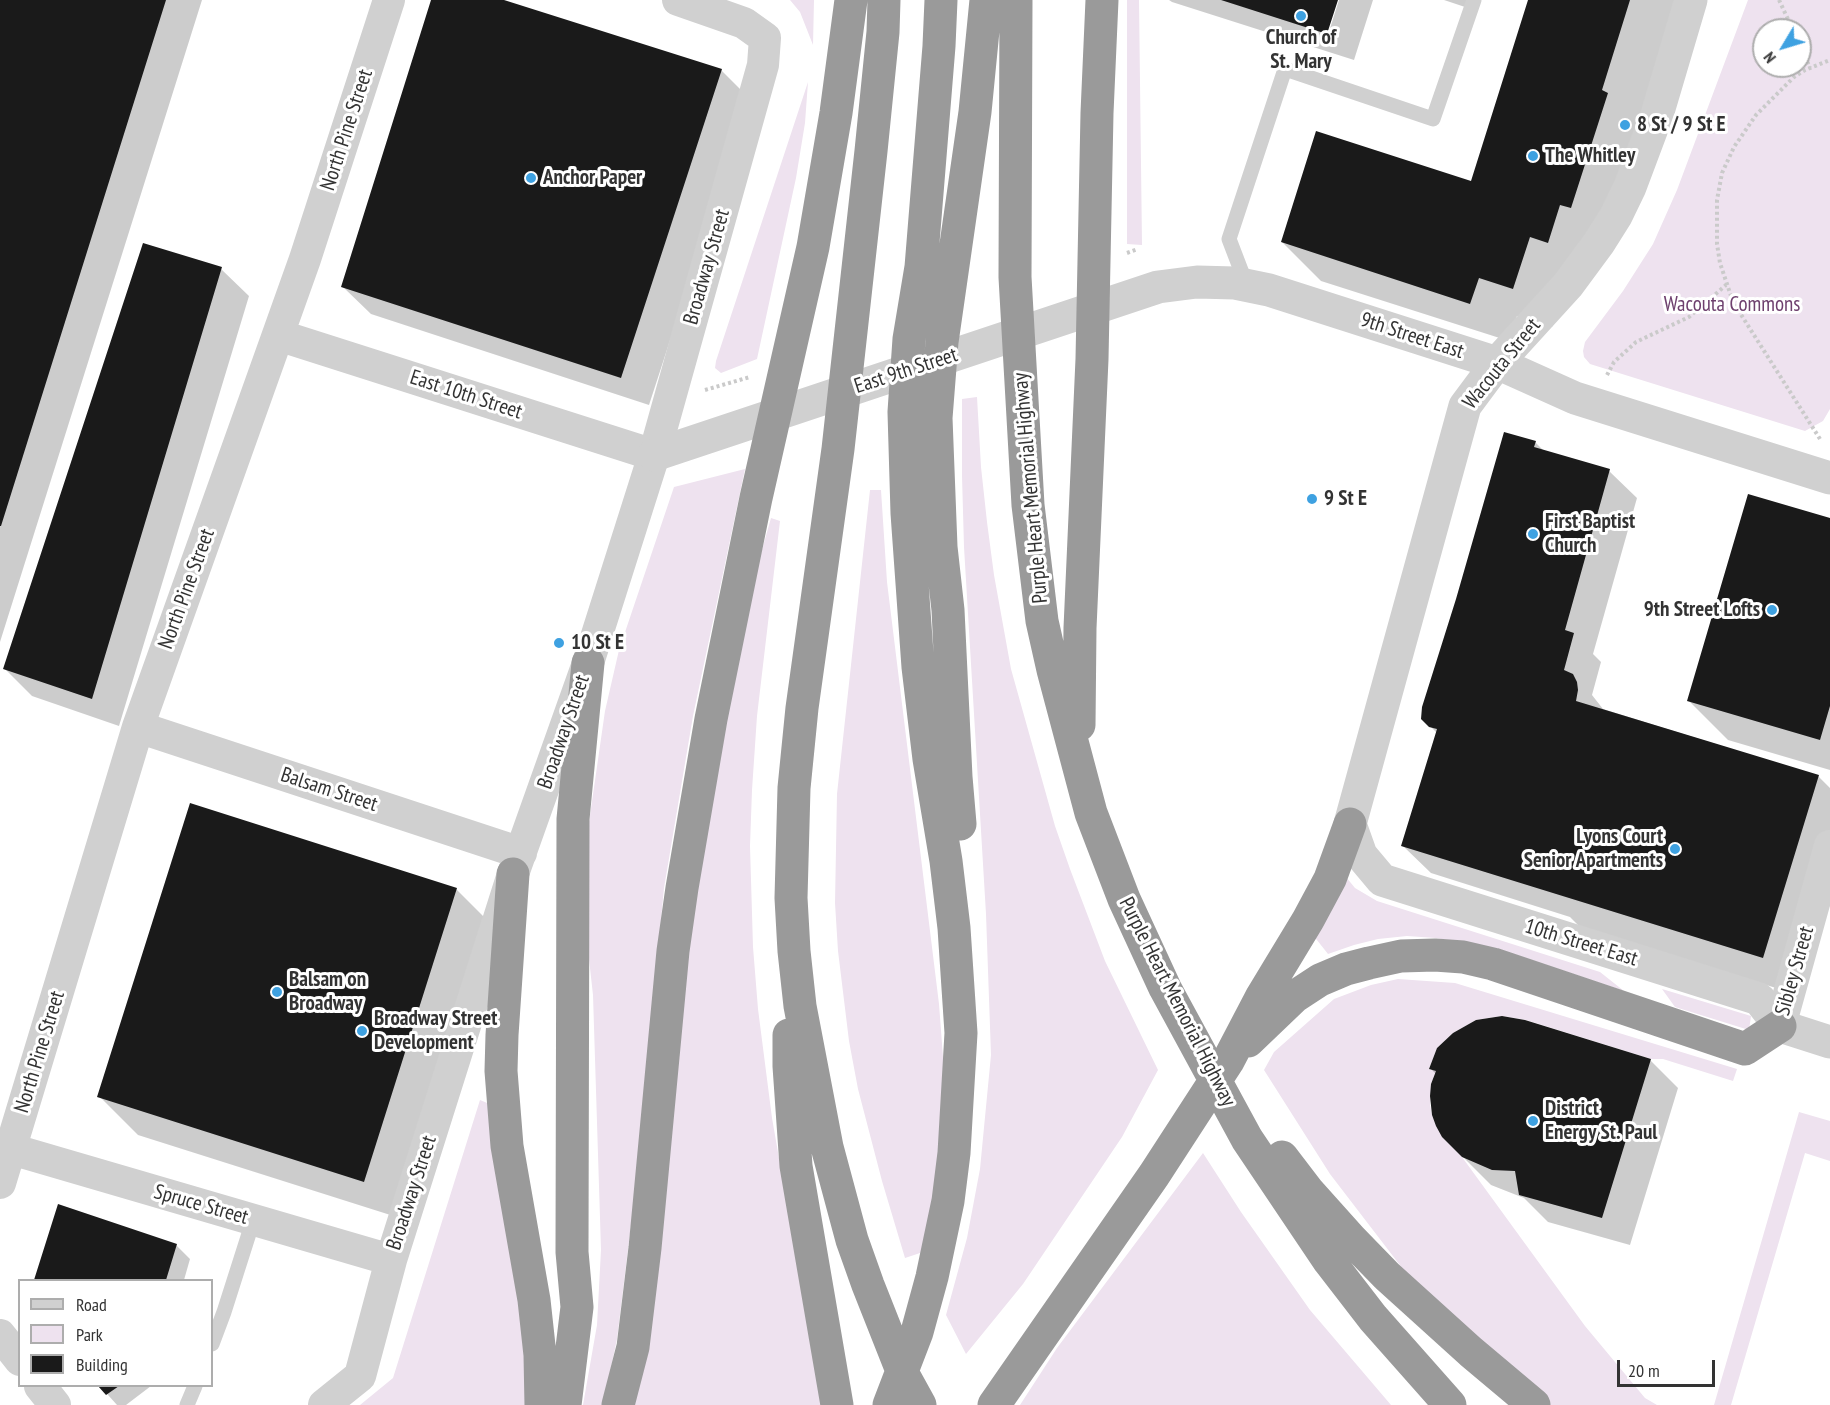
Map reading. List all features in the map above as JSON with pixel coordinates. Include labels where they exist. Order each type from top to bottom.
[{"type":"highway","points":[[618,1405],[633,1347],[645,1248],[673,951],[682,888],[711,719],[753,510],[813,247],[836,113],[851,0]]},
{"type":"highway","points":[[837,1405],[795,1155],[789,1066],[788,947],[794,788],[802,708],[838,449],[871,151],[884,0]]},
{"type":"highway","points":[[889,1405],[917,1332],[932,1277],[948,1201],[954,1153],[961,1033],[958,977],[946,861],[929,759],[918,667],[906,493],[904,412],[909,339],[921,267],[941,0]]},
{"type":"highway","points":[[954,1153],[967,1119],[971,1051],[970,1010],[967,912],[956,777],[948,610],[941,548],[936,418],[942,342],[975,112],[986,0]]},
{"type":"highway","name":"Purple Heart Memorial Highway","points":[[1016,0],[1015,277],[1032,540],[1042,621],[1091,813],[1128,909],[1165,988],[1226,1103],[1287,1201],[1329,1262],[1373,1318],[1450,1405]]},
{"type":"highway","points":[[1102,0],[1097,114],[1092,358],[1080,628],[1079,726],[1107,853]]},
{"type":"highway","points":[[565,1405],[576,1307],[572,1252],[573,819],[588,663]]},
{"type":"highway","points":[[994,1405],[1154,1175],[1267,1006],[1303,929],[1330,879],[1350,824]]},
{"type":"highway","points":[[792,845],[791,898],[796,973],[807,1048],[827,1147],[852,1240],[868,1285],[900,1366],[920,1405]]},
{"type":"highway","points":[[517,864],[501,1071],[507,1146],[534,1300],[540,1354],[541,1405]]},
{"type":"highway","points":[[1267,1006],[1294,997],[1320,980],[1346,969],[1401,956],[1435,955],[1463,957],[1493,964],[1745,1049],[1780,1026]]},
{"type":"highway","points":[[1165,988],[1241,1107],[1308,1191],[1351,1239],[1428,1315],[1534,1405]]},
{"type":"street","name":"North Pine Street","points":[[0,1184],[138,727],[306,259],[389,0]]},
{"type":"street","name":"Broadway Street","points":[[324,1405],[360,1376],[391,1260],[517,864],[588,663],[654,455],[763,65],[765,39],[744,23],[678,0]]},
{"type":"street","name":"Wacouta Street","points":[[1350,824],[1462,411],[1497,363],[1574,277],[1616,216],[1657,115],[1691,0]]},
{"type":"street","name":"9th Street East","points":[[1158,287],[1197,282],[1235,283],[1269,290],[1497,363],[1575,398],[1830,478]]},
{"type":"street","name":"East 9th Street","points":[[654,455],[1158,287]]},
{"type":"street","name":"East 10th Street","points":[[278,335],[654,455]]},
{"type":"street","name":"Balsam Street","points":[[138,727],[517,864]]},
{"type":"street","name":"10th Street East","points":[[1350,824],[1360,855],[1382,880],[1759,999],[1780,1026]]},
{"type":"street","name":"Sibley Street","points":[[1780,1026],[1830,846]]},
{"type":"street","points":[[1780,1026],[1830,1042]]},
{"type":"street","name":"Spruce Street","points":[[11,1149],[391,1260]]},
{"type":"street","points":[[0,1335],[18,1358]]},
{"type":"street","points":[[41,1387],[55,1405]]},
{"type":"lane","points":[[1247,286],[1229,239],[1285,69],[1433,118],[1474,0]]},
{"type":"lane","points":[[213,1341],[253,1221]]},
{"type":"lane","points":[[187,1405],[195,1387]]},
{"type":"path","points":[[1779,0],[1787,18]]},
{"type":"path","points":[[1812,67],[1830,60]]},
{"type":"path","points":[[1793,78],[1756,115],[1734,147],[1722,173],[1717,200],[1717,244],[1726,285],[1733,302],[1823,444]]},
{"type":"path","points":[[1606,376],[1614,362],[1636,342],[1689,317],[1726,285]]},
{"type":"green space","points":[[790,0],[814,0],[813,45],[800,12]]},
{"type":"green space","points":[[1127,0],[1139,0],[1142,245],[1127,244]]},
{"type":"green space","name":"Wacouta Commons","points":[[1748,0],[1830,0],[1830,409],[1823,421],[1805,431],[1590,364],[1584,357],[1585,342],[1623,291],[1653,244],[1677,190]]},
{"type":"green space","points":[[808,82],[805,123],[796,178],[757,359],[721,373],[715,368],[716,361]]},
{"type":"green space","points":[[977,397],[987,522],[1011,669],[1055,826],[1070,869],[1105,961],[1158,1070],[1122,1137],[1023,1284],[966,1354],[946,1315],[967,1238],[980,1169],[991,1055],[986,914],[964,547],[962,476],[962,399]]},
{"type":"green space","points":[[745,469],[693,716],[664,888],[638,1168],[617,1339],[603,1405],[583,1405],[597,1325],[601,1250],[593,995],[584,914],[587,836],[605,711],[619,650],[674,487]]},
{"type":"green space","points":[[870,490],[881,490],[887,582],[939,1004],[943,1057],[944,1110],[941,1152],[923,1252],[905,1258],[858,1089],[849,1041],[838,951],[835,903],[837,794]]},
{"type":"green space","points":[[771,518],[780,521],[757,716],[752,790],[750,846],[753,947],[758,1009],[772,1118],[822,1405],[631,1405],[695,890],[750,592]]},
{"type":"green space","points":[[1346,877],[1355,888],[1377,901],[1600,972],[1624,991],[1499,949],[1436,938],[1407,936],[1378,939],[1328,954],[1313,935]]},
{"type":"green space","points":[[1398,979],[1455,983],[1737,1069],[1733,1081],[1663,1059],[1651,1059],[1526,1020],[1502,1016],[1476,1020],[1453,1033],[1437,1048],[1429,1069],[1436,1071],[1431,1084],[1430,1105],[1442,1137],[1462,1157],[1585,1326],[1645,1398],[1657,1405],[1547,1405],[1409,1277],[1330,1174],[1264,1070],[1274,1052],[1334,999],[1371,985]]},
{"type":"green space","points":[[1662,989],[1751,1016],[1749,1030],[1675,1007]]},
{"type":"green space","points":[[480,1100],[492,1105],[533,1405],[360,1405],[393,1378]]},
{"type":"green space","points":[[1799,1112],[1830,1121],[1830,1161],[1805,1153],[1731,1405],[1714,1405]]},
{"type":"green space","points":[[1203,1153],[1241,1212],[1310,1310],[1391,1405],[1020,1405],[1057,1348]]},
{"type":"building","points":[[0,0],[166,0],[1,526],[0,526]]},
{"type":"building","name":"Anchor Paper","points":[[431,0],[504,0],[722,69],[621,378],[341,287]]},
{"type":"building","name":"Church of St. Mary","points":[[1221,0],[1338,0],[1327,34]]},
{"type":"building","name":"The Whitley","points":[[1528,0],[1630,0],[1602,90],[1608,93],[1571,208],[1560,205],[1548,243],[1530,237],[1513,289],[1479,278],[1470,304],[1281,242],[1316,131],[1471,181]]},
{"type":"building","points":[[143,243],[222,267],[92,699],[3,669]]},
{"type":"building","points":[[1504,432],[1536,441],[1534,447],[1610,469],[1565,630],[1574,633],[1564,670],[1573,674],[1577,682],[1576,701],[1819,775],[1763,958],[1401,846],[1437,729],[1429,727],[1421,719],[1422,707]]},
{"type":"building","name":"9th Street Lofts","points":[[1748,494],[1830,518],[1830,706],[1820,740],[1687,701]]},
{"type":"building","name":"Balsam on Broadway","points":[[190,803],[457,888],[364,1182],[97,1097]]},
{"type":"building","name":"District Energy St. Paul","points":[[1502,1016],[1525,1020],[1651,1059],[1602,1218],[1519,1195],[1515,1171],[1492,1170],[1462,1157],[1442,1137],[1436,1126],[1430,1096],[1431,1084],[1436,1071],[1429,1069],[1437,1048],[1453,1033],[1476,1020]]},
{"type":"building","points":[[58,1204],[177,1244],[166,1279],[34,1279]]},
{"type":"building","points":[[99,1387],[118,1387],[106,1395]]},
{"type":"place","name":"Church of St. Mary","points":[[1301,16]]},
{"type":"place","name":"8 St / 9 St E","points":[[1625,125]]},
{"type":"place","name":"The Whitley","points":[[1533,156]]},
{"type":"place","name":"Anchor Paper","points":[[531,178]]},
{"type":"place","name":"9 St E","points":[[1312,499]]},
{"type":"place","name":"First Baptist Church","points":[[1533,534]]},
{"type":"place","name":"9th Street Lofts","points":[[1772,610]]},
{"type":"place","name":"10 St E","points":[[559,643]]},
{"type":"place","name":"Lyons Court Senior Apartments","points":[[1675,849]]},
{"type":"place","name":"Balsam on Broadway","points":[[277,992]]},
{"type":"place","name":"Broadway Street Development","points":[[362,1031]]},
{"type":"place","name":"District Energy St. Paul","points":[[1533,1121]]}]
